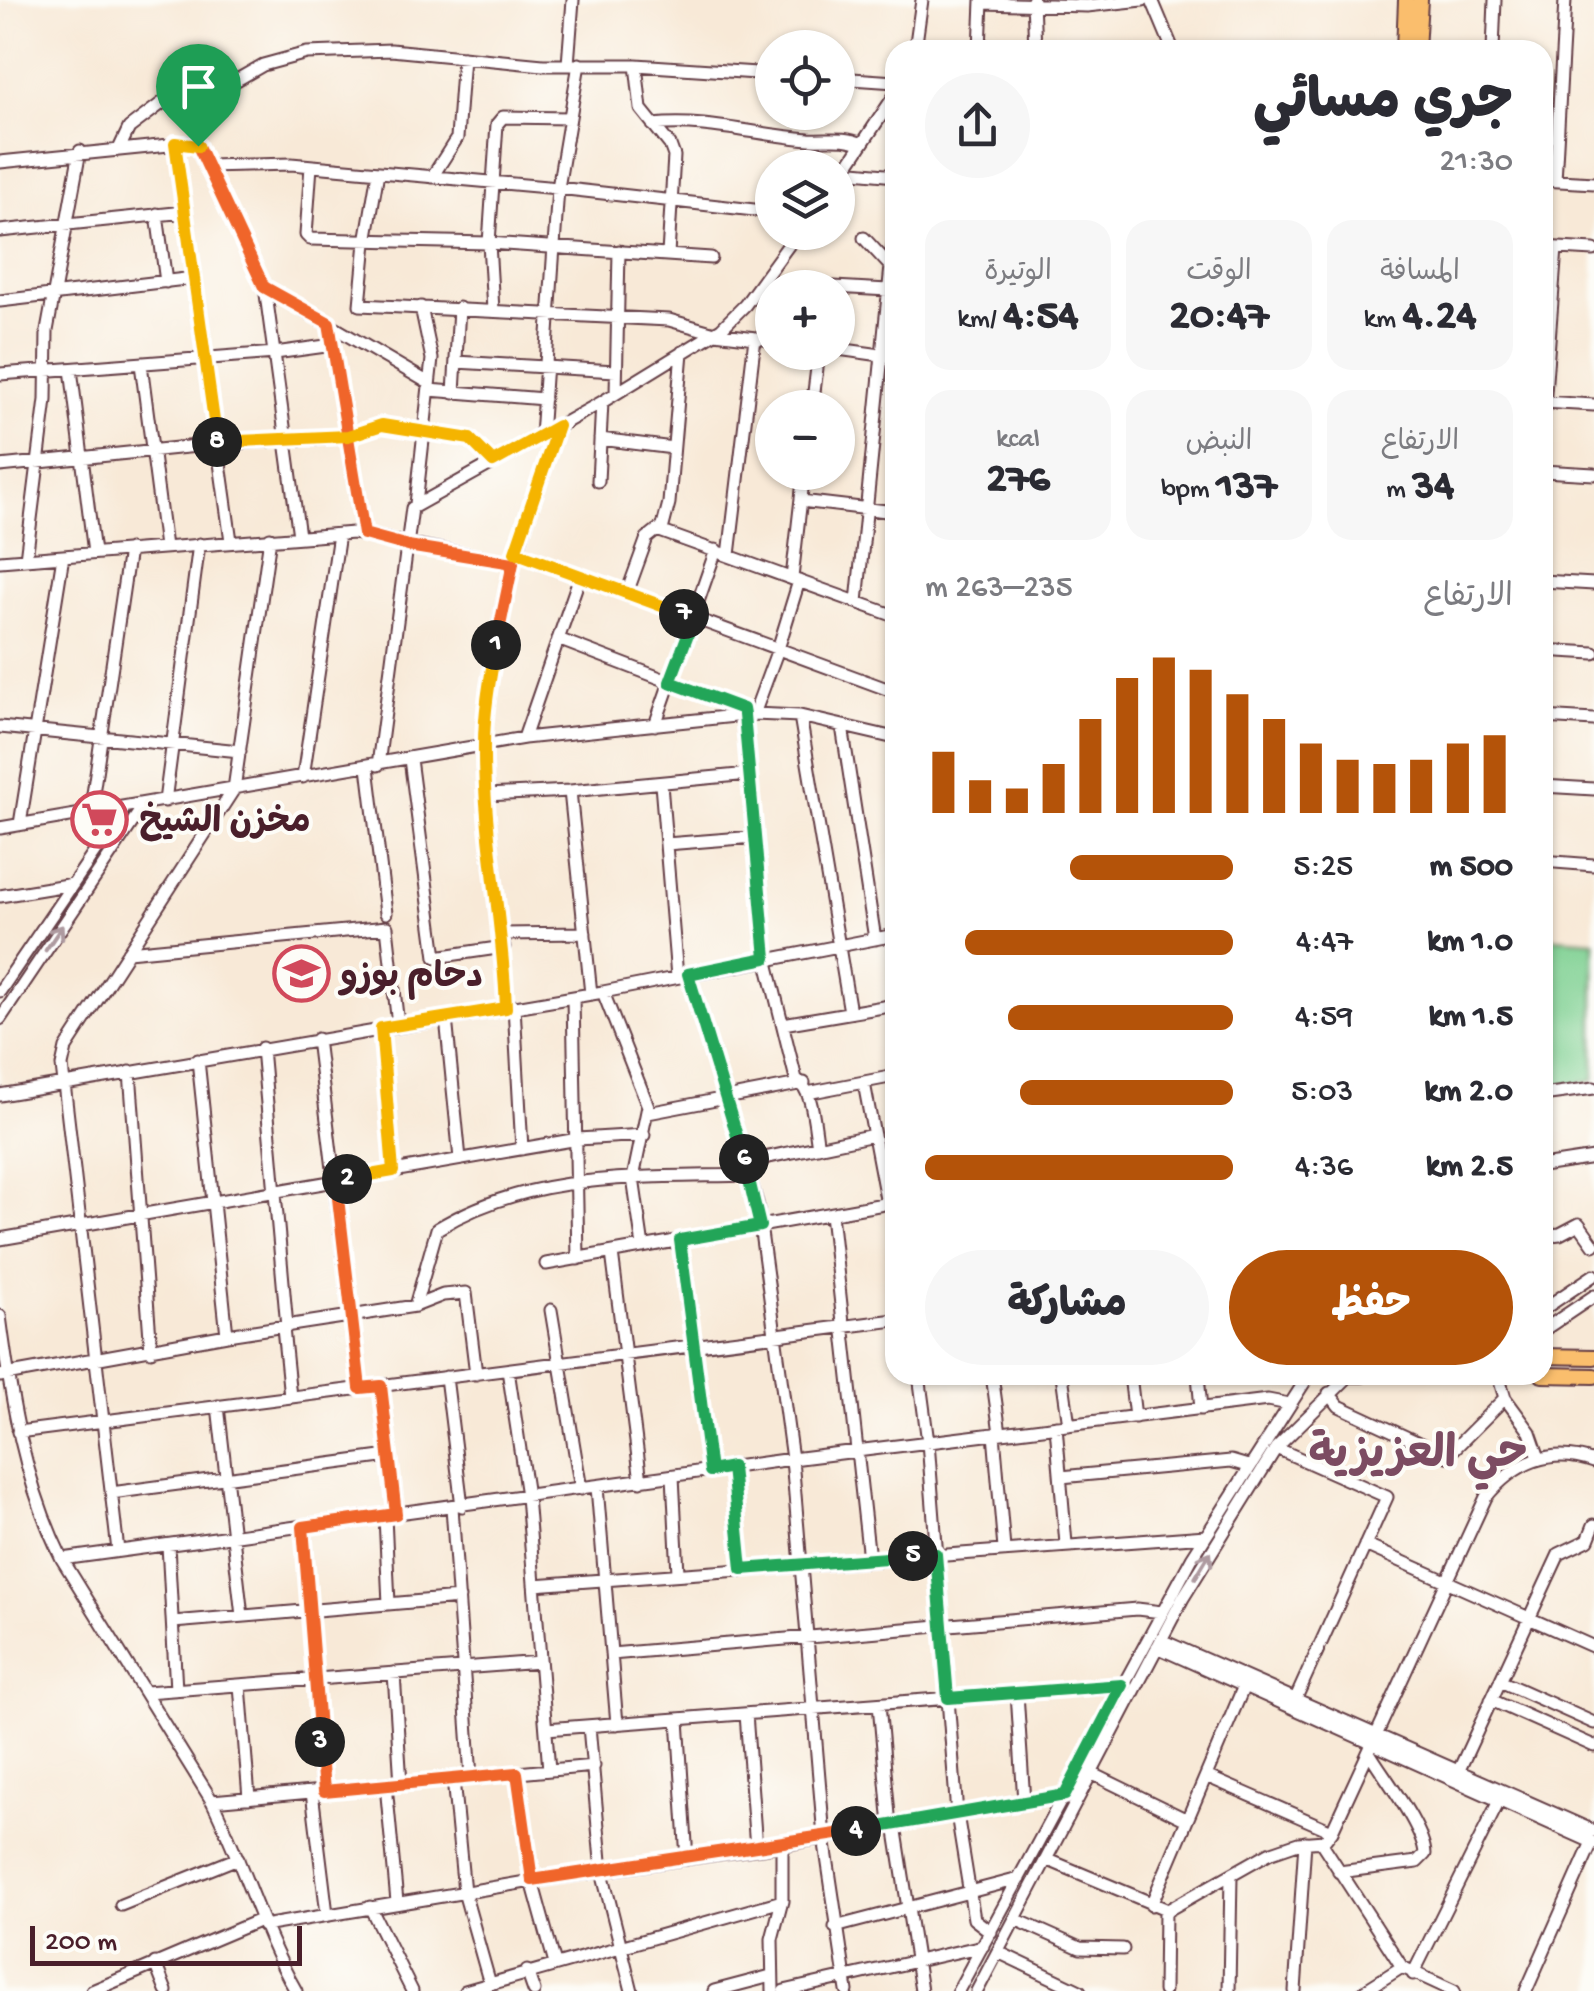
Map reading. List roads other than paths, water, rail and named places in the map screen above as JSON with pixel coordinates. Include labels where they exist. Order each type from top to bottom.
[{"type":"main road","points":[[1404,40],[1406,0]]},
{"type":"main road","points":[[1418,40],[1420,0]]},
{"type":"main road","points":[[1553,1356],[1594,1357]]},
{"type":"main road","points":[[1553,1375],[1594,1376]]},
{"type":"street","points":[[542,436],[558,188],[574,64],[574,0]]},
{"type":"street","points":[[916,40],[922,0]]},
{"type":"street","points":[[980,40],[982,2],[1087,6],[1143,0]]},
{"type":"street","points":[[1152,0],[1169,40]]},
{"type":"street","points":[[1493,40],[1495,0]]},
{"type":"street","points":[[1553,136],[1565,0]]},
{"type":"street","points":[[1033,3],[1035,40]]},
{"type":"street","points":[[120,147],[136,120],[166,100],[230,86],[263,65],[290,56],[391,50],[755,73]]},
{"type":"street","points":[[432,177],[456,138],[463,57]]},
{"type":"street","points":[[636,65],[641,108],[674,156],[668,254]]},
{"type":"street","points":[[855,79],[885,81]]},
{"type":"street","points":[[855,155],[885,110]]},
{"type":"street","points":[[494,310],[489,244],[500,119],[570,118]]},
{"type":"street","points":[[653,125],[694,122],[812,139],[852,139],[862,144]]},
{"type":"street","points":[[175,143],[231,541]]},
{"type":"street","points":[[0,162],[120,147],[194,144],[264,287],[300,536]]},
{"type":"street","points":[[26,559],[46,400],[47,332],[80,151]]},
{"type":"street","points":[[208,166],[311,166],[755,210]]},
{"type":"street","points":[[311,166],[307,238],[554,247],[711,258]]},
{"type":"street","points":[[378,172],[360,306],[669,320],[716,333],[755,338],[722,552],[655,725]]},
{"type":"street","points":[[855,176],[885,176]]},
{"type":"street","points":[[1553,181],[1594,183]]},
{"type":"street","points":[[0,230],[185,212]]},
{"type":"street","points":[[157,214],[166,282]]},
{"type":"street","points":[[864,238],[885,260]]},
{"type":"street","points":[[1553,247],[1594,250]]},
{"type":"street","points":[[416,504],[602,402],[716,333],[745,305],[785,250]]},
{"type":"street","points":[[616,393],[619,251]]},
{"type":"street","points":[[0,300],[194,278]]},
{"type":"street","points":[[264,287],[429,386],[454,393],[544,400]]},
{"type":"street","points":[[855,288],[885,290]]},
{"type":"street","points":[[386,913],[373,766],[410,513],[416,504],[432,359],[420,307]]},
{"type":"street","points":[[454,393],[459,308]]},
{"type":"street","points":[[329,323],[364,534]]},
{"type":"street","points":[[0,374],[333,345]]},
{"type":"street","points":[[855,351],[885,356]]},
{"type":"street","points":[[662,530],[669,503],[682,352]]},
{"type":"street","points":[[456,362],[616,372]]},
{"type":"street","points":[[141,364],[165,547]]},
{"type":"street","points":[[71,369],[94,553]]},
{"type":"street","points":[[856,602],[885,377]]},
{"type":"street","points":[[598,482],[602,402]]},
{"type":"street","points":[[1553,403],[1594,405]]},
{"type":"street","points":[[0,466],[217,444],[348,436],[382,425],[470,439],[493,462]]},
{"type":"street","points":[[522,1149],[484,745],[488,690],[514,558],[558,426]]},
{"type":"street","points":[[600,438],[673,448]]},
{"type":"street","points":[[1553,472],[1594,474]]},
{"type":"street","points":[[802,490],[796,579],[778,649],[747,712],[766,958],[796,1078],[805,1088],[818,1146]]},
{"type":"street","points":[[801,502],[885,511]]},
{"type":"street","points":[[627,593],[646,538],[653,531],[662,530],[885,612]]},
{"type":"street","points":[[303,777],[339,534]]},
{"type":"street","points":[[0,562],[231,541],[364,534],[408,546],[514,558],[580,576],[885,688]]},
{"type":"street","points":[[118,1551],[62,1066],[66,1048],[234,789],[270,538]]},
{"type":"street","points":[[165,801],[199,544]]},
{"type":"street","points":[[90,814],[129,550]]},
{"type":"street","points":[[20,824],[63,556]]},
{"type":"street","points":[[524,738],[580,576]]},
{"type":"street","points":[[1553,582],[1594,584]]},
{"type":"street","points":[[558,639],[747,712]]},
{"type":"street","points":[[1553,651],[1594,654]]},
{"type":"street","points":[[0,828],[524,738],[747,712],[800,716],[885,736]]},
{"type":"street","points":[[800,716],[850,1012]]},
{"type":"street","points":[[1553,718],[1594,720]]},
{"type":"street","points":[[842,726],[874,939]]},
{"type":"street","points":[[0,727],[240,751]]},
{"type":"street","points":[[410,759],[436,957],[503,941],[585,932]]},
{"type":"street","points":[[486,795],[570,792],[749,774]]},
{"type":"street","points":[[661,784],[682,976],[747,1168],[760,1226],[792,1459],[811,1709],[834,1927],[847,1991]]},
{"type":"street","points":[[1553,787],[1594,789]]},
{"type":"street","points":[[570,792],[585,932],[597,993],[648,1106],[634,1178],[643,1247]]},
{"type":"street","points":[[0,1019],[144,805]]},
{"type":"street","points":[[0,991],[124,809]]},
{"type":"street","points":[[666,844],[755,837]]},
{"type":"street","points":[[1553,863],[1594,866]]},
{"type":"street","points":[[0,896],[73,884]]},
{"type":"street","points":[[128,952],[387,927],[398,1025]]},
{"type":"street","points":[[0,1095],[597,993],[885,936]]},
{"type":"street","points":[[573,997],[578,1259]]},
{"type":"street","points":[[783,1024],[885,1007]]},
{"type":"street","points":[[446,1018],[460,1160]]},
{"type":"street","points":[[381,1028],[393,1171]]},
{"type":"street","points":[[317,1038],[360,1388]]},
{"type":"street","points":[[262,1048],[290,1397]]},
{"type":"street","points":[[198,1060],[227,1334]]},
{"type":"street","points":[[130,1072],[150,1351]]},
{"type":"street","points":[[648,1113],[725,1098],[885,1078]]},
{"type":"street","points":[[864,1082],[885,1179]]},
{"type":"street","points":[[1553,1094],[1594,1088]]},
{"type":"street","points":[[0,1239],[578,1138],[644,1135]]},
{"type":"street","points":[[415,1306],[438,1229],[470,1209],[544,1186],[747,1168],[818,1146],[874,1135]]},
{"type":"street","points":[[1553,1164],[1594,1158]]},
{"type":"street","points":[[546,1264],[885,1204]]},
{"type":"street","points":[[831,1214],[869,1559]]},
{"type":"street","points":[[1553,1235],[1580,1224],[1594,1244]]},
{"type":"street","points":[[680,1240],[710,1471]]},
{"type":"street","points":[[612,1253],[641,1481]]},
{"type":"street","points":[[1553,1303],[1594,1275]]},
{"type":"street","points":[[4,1376],[227,1334],[415,1306],[443,1295],[466,1293],[476,1374]]},
{"type":"street","points":[[1553,1324],[1594,1296]]},
{"type":"street","points":[[551,1310],[581,1490]]},
{"type":"street","points":[[0,1316],[4,1376],[35,1500],[62,1559],[212,1801],[293,1990]]},
{"type":"street","points":[[18,1432],[885,1321]]},
{"type":"street","points":[[508,1370],[527,1496],[549,1770]]},
{"type":"street","points":[[446,1377],[471,1777]]},
{"type":"street","points":[[920,1385],[956,1814],[974,1918],[990,1932]]},
{"type":"street","points":[[993,1385],[1004,1549]]},
{"type":"street","points":[[1062,1385],[1060,1476],[1066,1544]]},
{"type":"street","points":[[1131,1385],[1135,1416]]},
{"type":"street","points":[[1199,1385],[1201,1409]]},
{"type":"street","points":[[958,1991],[1162,1612],[1248,1466],[1302,1385]]},
{"type":"street","points":[[977,1991],[1183,1598],[1276,1448],[1337,1385]]},
{"type":"street","points":[[1501,1385],[1505,1398],[1530,1432],[1540,1458]]},
{"type":"street","points":[[381,1386],[389,1456],[389,1604]]},
{"type":"street","points":[[1328,1393],[1339,1406],[1446,1456],[1505,1398]]},
{"type":"street","points":[[62,1559],[858,1450],[1275,1400],[1289,1404]]},
{"type":"street","points":[[218,1406],[242,1616]]},
{"type":"street","points":[[1276,1448],[1386,1498],[1296,1698]]},
{"type":"street","points":[[1046,1858],[1165,1910],[1174,1909],[1280,1848],[1322,1842],[1332,1831],[1486,1497],[1512,1472],[1540,1458],[1560,1454],[1594,1462]]},
{"type":"street","points":[[111,1493],[389,1456]]},
{"type":"street","points":[[1060,1476],[1231,1461],[1248,1466]]},
{"type":"street","points":[[732,1467],[742,1569]]},
{"type":"street","points":[[674,1476],[678,1573]]},
{"type":"street","points":[[597,1487],[617,1724]]},
{"type":"street","points":[[1458,1770],[1559,1554],[1591,1541],[1594,1525]]},
{"type":"street","points":[[303,1527],[316,1679],[318,1791],[327,1914]]},
{"type":"street","points":[[534,1585],[1206,1536]]},
{"type":"street","points":[[168,1544],[176,1690]]},
{"type":"street","points":[[1365,1544],[1594,1647]]},
{"type":"street","points":[[173,1622],[458,1598]]},
{"type":"street","points":[[611,1654],[1137,1609],[1162,1612]]},
{"type":"street","points":[[1160,1643],[1244,1686],[1593,1839]]},
{"type":"street","points":[[1160,1643],[1296,1698],[1373,1743],[1458,1770],[1593,1839]]},
{"type":"street","points":[[146,1692],[540,1662]]},
{"type":"street","points":[[394,1673],[401,1784]]},
{"type":"street","points":[[1500,1681],[1594,1723]]},
{"type":"street","points":[[240,1685],[249,1798]]},
{"type":"street","points":[[546,1729],[1122,1685]]},
{"type":"street","points":[[1151,1905],[1244,1686]]},
{"type":"street","points":[[1017,1693],[1024,1802]]},
{"type":"street","points":[[1491,1700],[1594,1746]]},
{"type":"street","points":[[879,1704],[892,1825],[920,1991]]},
{"type":"street","points":[[746,1714],[756,1848]]},
{"type":"street","points":[[678,1719],[687,1859]]},
{"type":"street","points":[[589,1726],[602,1872],[632,1991]]},
{"type":"street","points":[[1339,1872],[1417,1862],[1425,1854],[1373,1743]]},
{"type":"street","points":[[212,1801],[594,1766]]},
{"type":"street","points":[[517,1773],[532,1880],[554,1964]]},
{"type":"street","points":[[1091,1773],[1187,1820]]},
{"type":"street","points":[[1206,1776],[1332,1831]]},
{"type":"street","points":[[453,1779],[464,1892],[490,1984]]},
{"type":"street","points":[[386,1785],[397,1902]]},
{"type":"street","points":[[92,1991],[262,1923],[782,1845],[1065,1795]]},
{"type":"street","points":[[1364,1991],[1408,1970],[1499,1801]]},
{"type":"street","points":[[1526,1991],[1593,1839]]},
{"type":"street","points":[[1295,1991],[1305,1842]]},
{"type":"street","points":[[1322,1842],[1408,1970],[1454,1991]]},
{"type":"street","points":[[774,1991],[772,1939],[782,1901],[782,1845]]},
{"type":"street","points":[[121,1905],[238,1858]]},
{"type":"street","points":[[1229,1991],[1231,1875]]},
{"type":"street","points":[[834,1927],[1020,1879]]},
{"type":"street","points":[[465,1991],[782,1901]]},
{"type":"street","points":[[370,1907],[412,1991]]},
{"type":"street","points":[[1164,1991],[1165,1910]]},
{"type":"street","points":[[1015,1919],[1080,1948],[1123,1949]]},
{"type":"street","points":[[784,1991],[983,1946]]},
{"type":"street","points":[[998,1952],[1080,1991]]},
{"type":"street","points":[[155,1963],[166,1991]]},
{"type":"street","points":[[527,1971],[534,1991]]},
{"type":"street","points":[[714,1991],[772,1976]]},
{"type":"street","points":[[1048,1991],[1054,1978]]},
{"type":"place","name":"مخزن الشيخ","points":[[100,819]]},
{"type":"place","name":"دحام بوزو","points":[[301,974]]},
{"type":"district","name":"حي العزيزية","points":[[1418,1450]]}]
